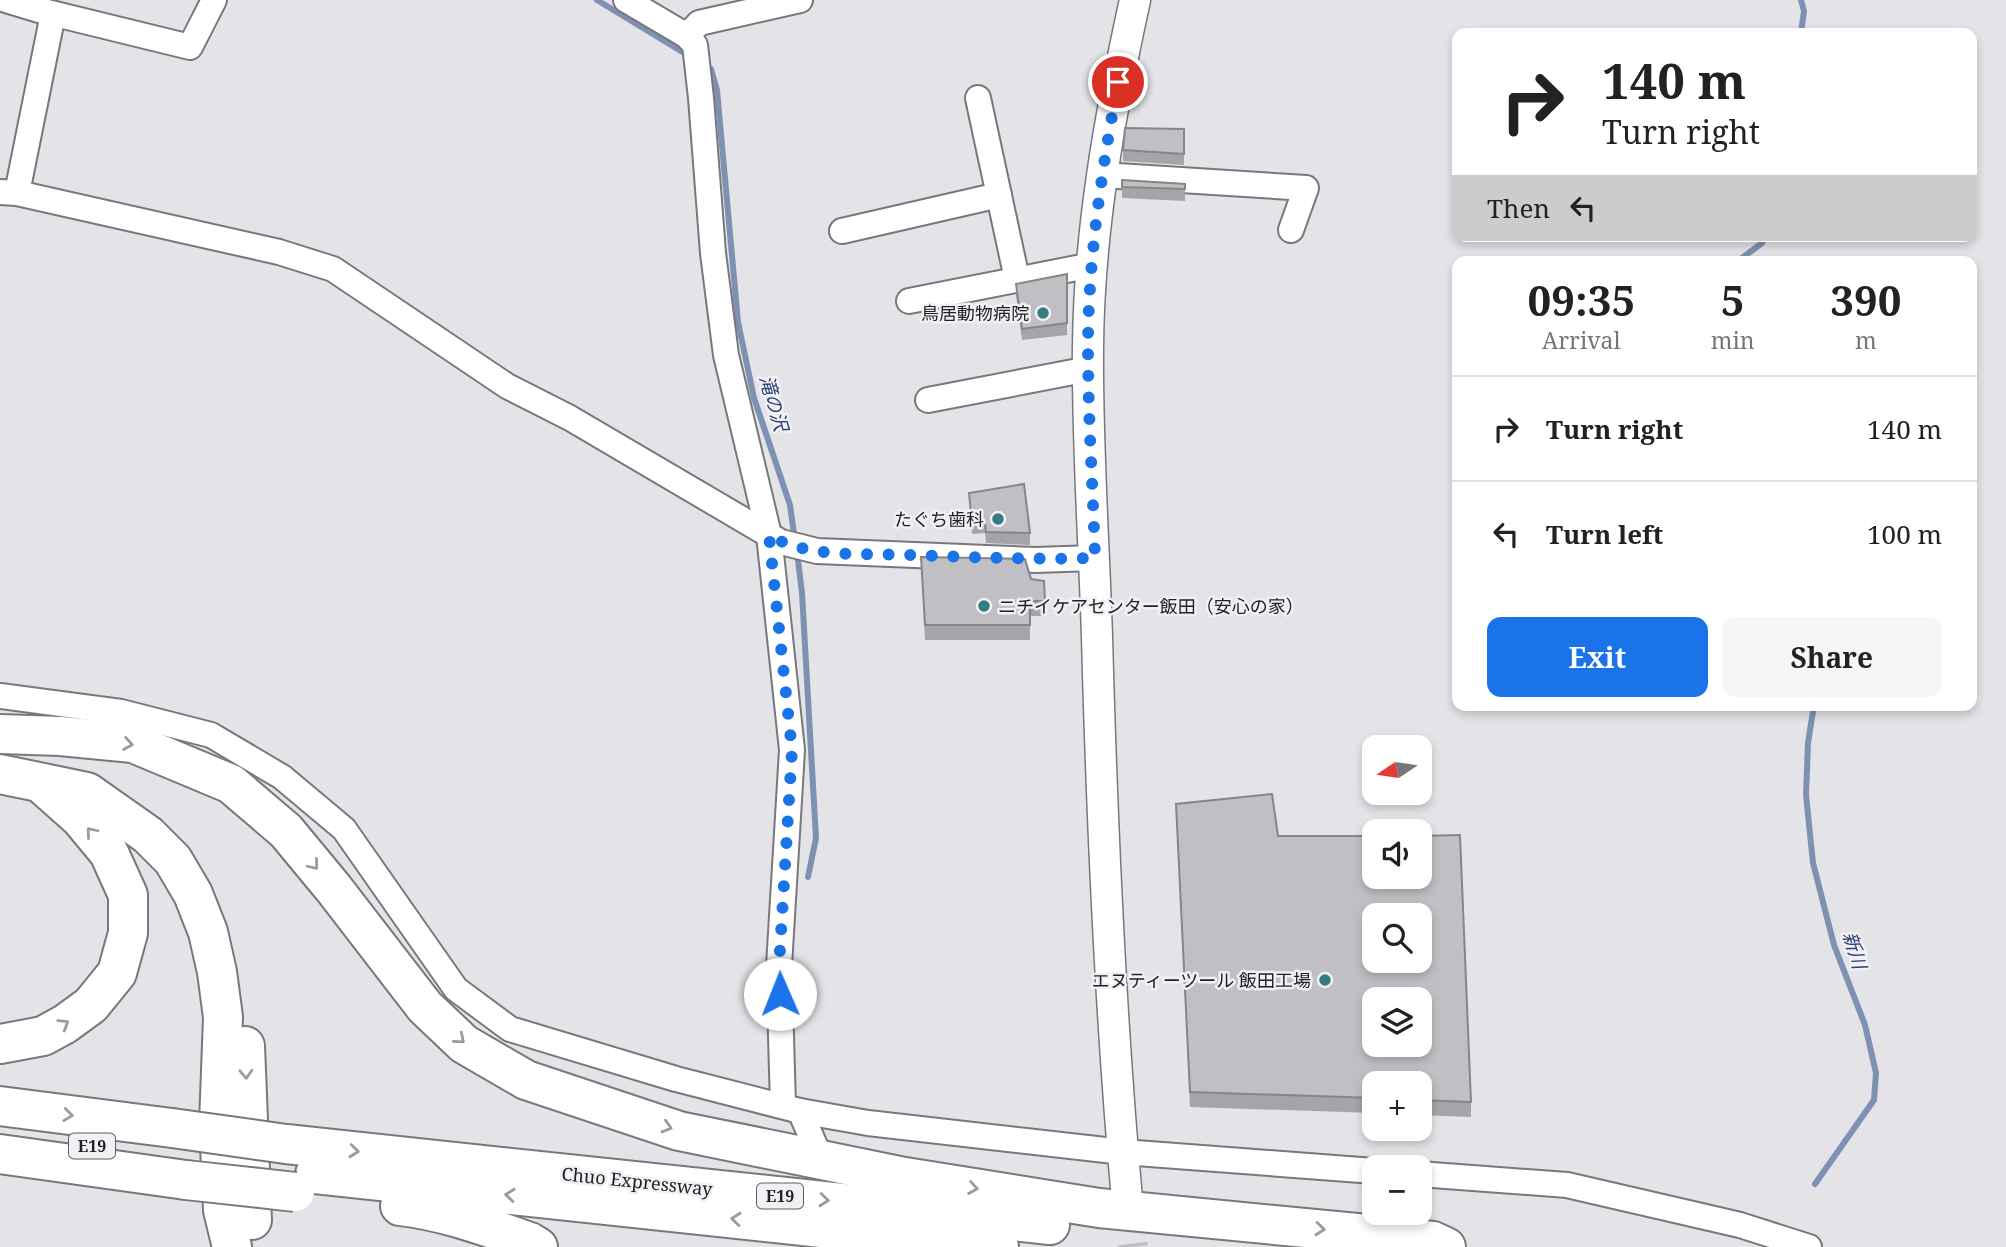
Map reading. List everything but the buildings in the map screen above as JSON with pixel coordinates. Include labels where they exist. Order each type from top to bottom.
[{"type":"highway","points":[[0,734],[133,743],[231,784],[286,831],[425,1007],[464,1044],[526,1080],[678,1131],[905,1177],[1099,1208],[1433,1241],[1446,1247]]},
{"type":"highway","points":[[60,736],[102,774],[146,803],[187,839],[204,858],[229,919],[239,960],[245,1041],[251,1213],[259,1247]]},
{"type":"highway","points":[[0,774],[87,792],[138,828],[173,860],[192,894],[208,932],[223,1017],[219,1124],[223,1210],[232,1247]]},
{"type":"highway","points":[[0,1044],[43,1036],[91,1005],[117,973],[128,933],[128,895],[109,853],[80,818],[41,784]]},
{"type":"highway","name":"Chuo Expressway","points":[[0,1106],[180,1155]]},
{"type":"highway","name":"Chuo Expressway","points":[[0,1136],[999,1247]]},
{"type":"highway","points":[[0,1154],[180,1155],[290,1169],[467,1221],[538,1247]]},
{"type":"highway","name":"Chuo Expressway","points":[[290,1169],[1274,1247]]},
{"type":"street","points":[[6,0],[190,47],[214,0]]},
{"type":"street","points":[[626,0],[691,41]]},
{"type":"street","points":[[800,0],[762,5],[699,23],[691,41],[699,74],[713,253],[726,355],[775,538],[792,750],[779,966],[792,1108],[817,1150]]},
{"type":"street","points":[[1127,1199],[1100,751],[1089,369],[1092,265],[1102,175],[1135,0]]},
{"type":"street","points":[[53,14],[9,193],[279,252],[333,269],[507,386],[570,418],[775,538],[808,550],[1035,560],[1095,558]]},
{"type":"street","points":[[978,97],[1017,279]]},
{"type":"street","points":[[1102,175],[1306,188],[1291,230]]},
{"type":"street","points":[[842,230],[999,195]]},
{"type":"street","points":[[909,301],[1092,265]]},
{"type":"street","points":[[928,400],[1089,369]]},
{"type":"street","points":[[0,696],[121,712],[211,735],[282,777],[344,829],[456,989],[510,1029],[676,1079],[792,1108],[868,1123],[1123,1152],[1362,1170]]},
{"type":"street","points":[[1432,1175],[1567,1185],[1740,1225],[1809,1247]]},
{"type":"waterway","name":"滝の沢","points":[[597,0],[689,56]]},
{"type":"waterway","name":"新川","points":[[1801,0],[1804,11],[1802,28]]},
{"type":"waterway","name":"滝の沢","points":[[704,65],[711,69],[717,90],[738,322],[754,398],[790,505],[795,541]]},
{"type":"waterway","name":"新川","points":[[1745,256],[1762,242]]},
{"type":"waterway","name":"滝の沢","points":[[797,552],[802,593],[816,838],[808,877]]},
{"type":"waterway","name":"新川","points":[[1813,711],[1808,743],[1806,795],[1813,863],[1834,945],[1865,1025],[1876,1073],[1874,1100],[1815,1184]]},
{"type":"tunnel","points":[[1127,1199],[1133,1247]]},
{"type":"place","name":"鳥居動物病院","points":[[1043,313]]},
{"type":"place","name":"たぐち歯科","points":[[998,519]]},
{"type":"place","name":"ニチイケアセンター飯田（安心の家）","points":[[984,606]]},
{"type":"place","name":"エヌティーツール 飯田工場","points":[[1325,980]]},
{"type":"route","points":[[780,994],[779,966],[792,750],[769,535],[782,542],[817,551],[1035,560],[1095,558],[1088,346],[1092,261],[1102,175],[1118,82]]}]
